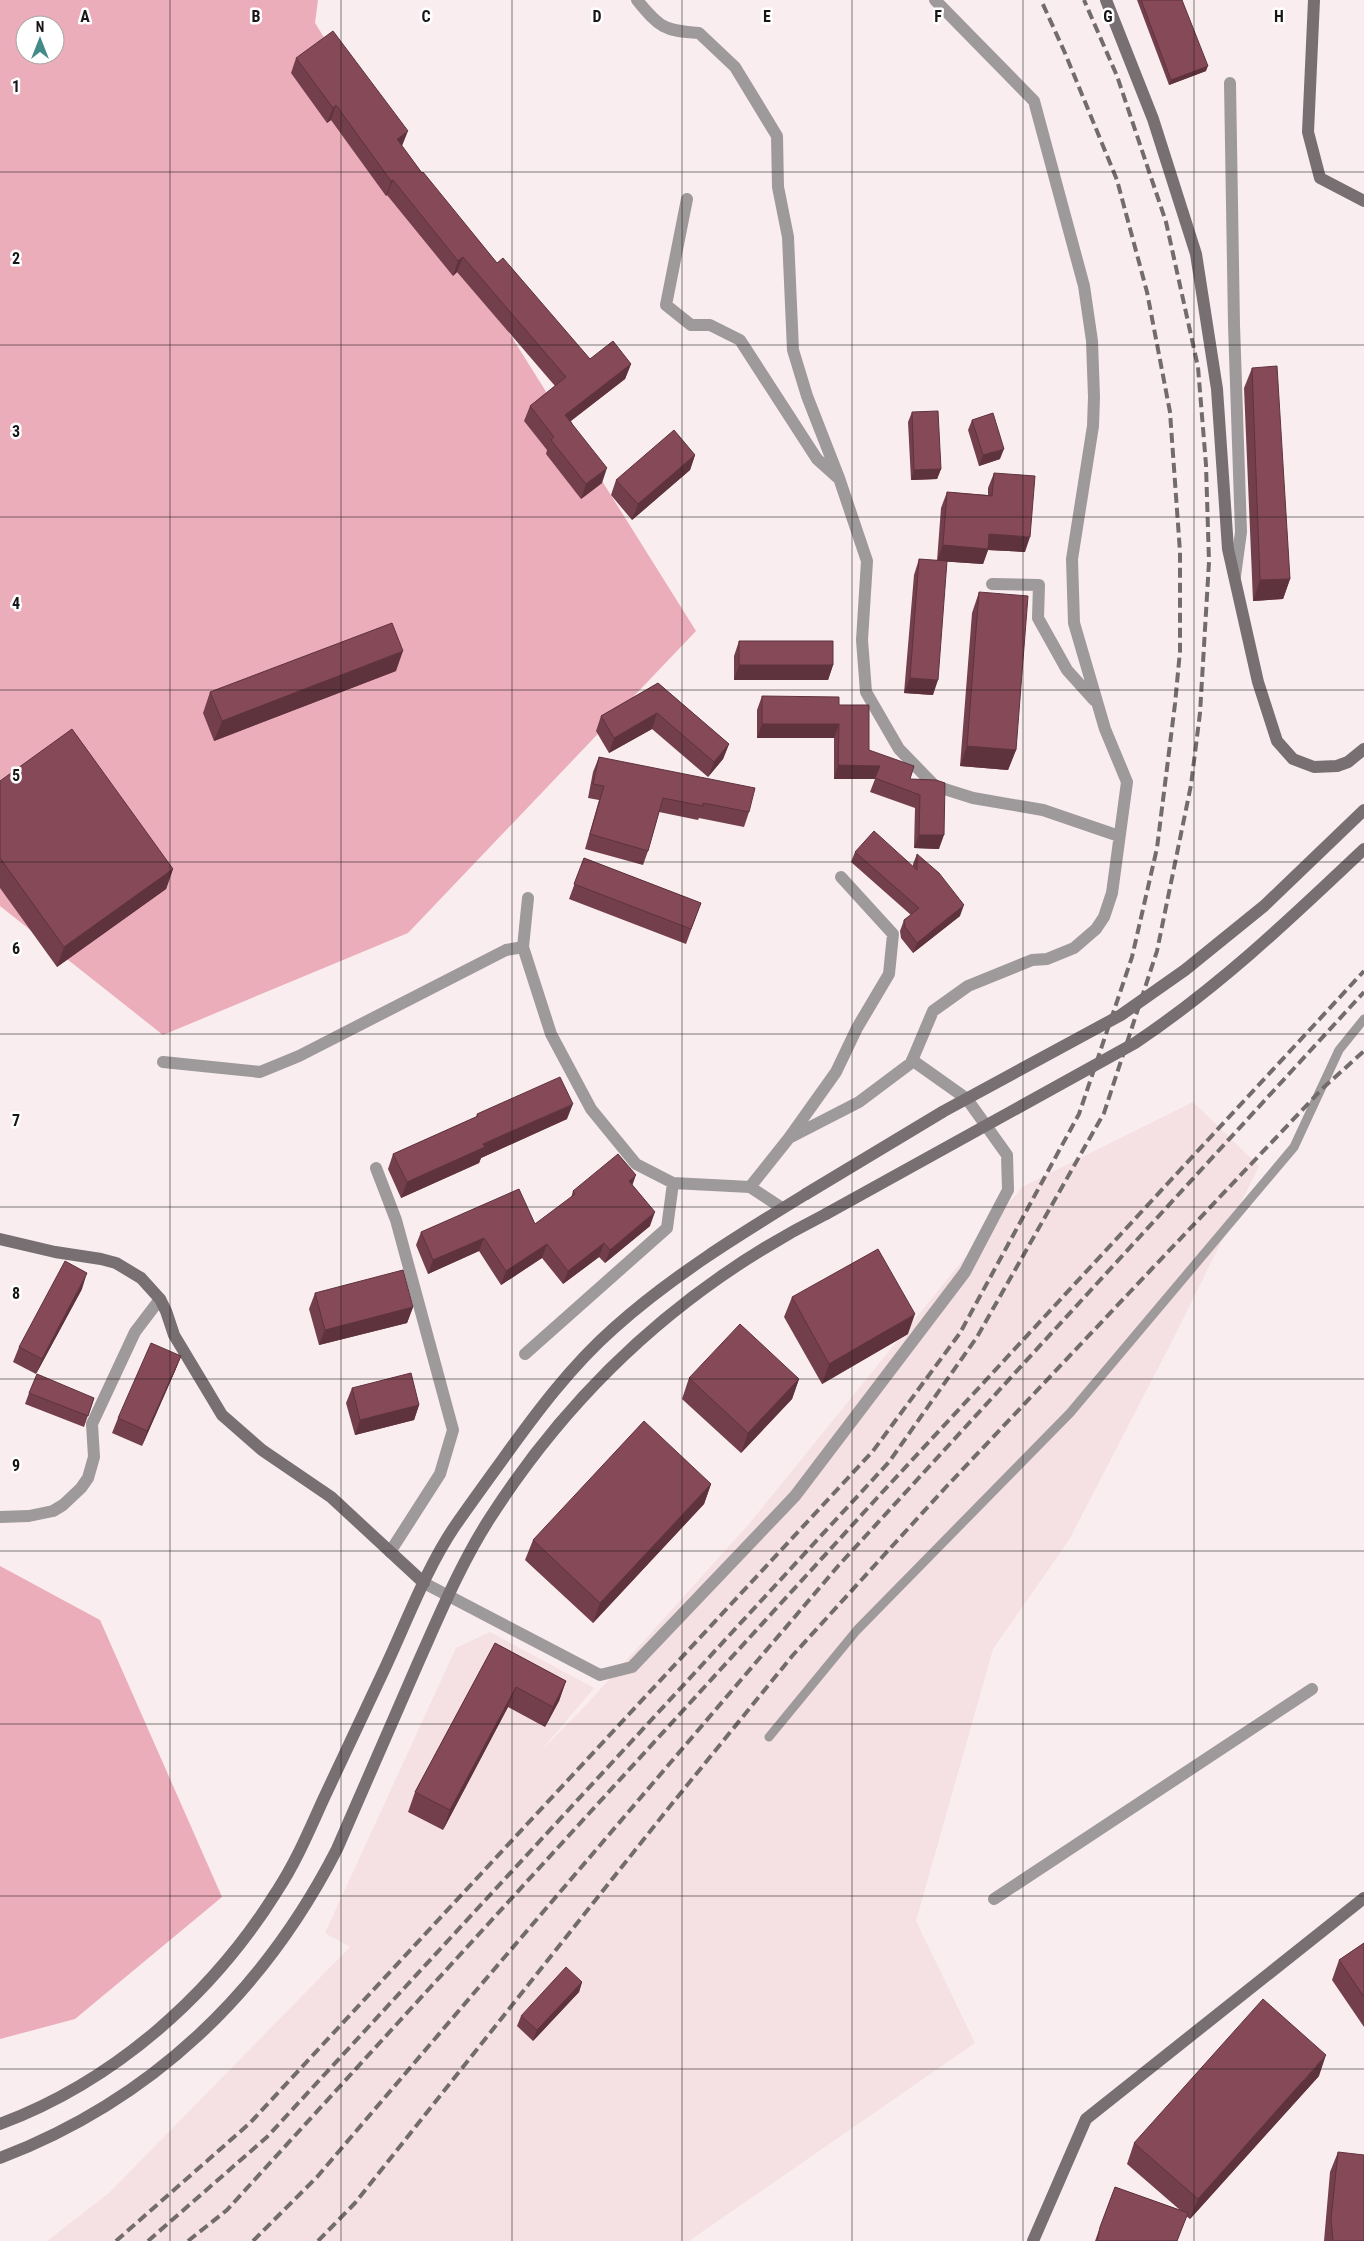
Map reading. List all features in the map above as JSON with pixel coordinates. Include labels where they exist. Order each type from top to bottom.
[{"type":"main road","points":[[1106,0],[1153,119],[1196,254],[1217,389],[1228,549],[1258,682],[1277,741],[1284,750],[1304,764],[1326,768],[1348,762],[1364,750]]},
{"type":"main road","points":[[1314,0],[1308,132],[1320,178],[1364,201]]},
{"type":"main road","points":[[0,2124],[46,2103],[117,2061],[181,2009],[237,1949],[261,1916],[294,1863],[424,1583],[454,1528],[523,1431],[566,1378],[612,1329],[687,1269],[782,1208],[944,1111],[1120,1014],[1185,970],[1264,906],[1364,810]]},
{"type":"main road","points":[[0,2158],[61,2132],[99,2111],[136,2087],[203,2032],[262,1969],[305,1907],[333,1856],[448,1596],[489,1520],[540,1446],[607,1372],[671,1313],[706,1286],[770,1244],[1135,1043],[1167,1022],[1255,952],[1364,849]]},
{"type":"main road","points":[[0,1239],[24,1246],[116,1263],[142,1278],[160,1300],[169,1317],[174,1335],[222,1415],[262,1450],[331,1497],[424,1583]]},
{"type":"main road","points":[[1033,2241],[1086,2119],[1364,1898]]},
{"type":"street","points":[[637,0],[651,18],[672,32],[699,33],[734,67],[777,136],[778,187],[788,237],[793,350],[807,396],[838,478],[866,561],[862,640],[866,692],[899,749],[935,786],[973,798],[1043,810],[1119,836]]},
{"type":"street","points":[[789,1138],[859,1102],[912,1060],[933,1011],[968,986],[1032,960],[1047,959],[1074,948],[1096,929],[1104,917],[1112,893],[1126,782],[1104,729],[1074,623],[1072,560],[1093,426],[1094,397],[1092,341],[1084,286],[1034,101],[935,0]]},
{"type":"street","points":[[1230,83],[1234,325],[1241,532],[1235,579]]},
{"type":"street","points":[[687,198],[666,305],[691,324],[710,324],[740,340],[817,459],[838,478]]},
{"type":"street","points":[[992,584],[1039,585],[1038,618],[1067,670],[1098,704]]},
{"type":"street","points":[[750,1187],[789,1138],[836,1072],[857,1028],[889,974],[893,934],[841,876]]},
{"type":"street","points":[[528,898],[523,947],[551,1034],[591,1109],[636,1164],[673,1183],[750,1187],[782,1208]]},
{"type":"street","points":[[163,1062],[260,1072],[299,1056],[506,950],[523,947]]},
{"type":"street","points":[[424,1583],[600,1676],[632,1667],[795,1496],[965,1272],[1008,1190],[1007,1155],[967,1099],[912,1060]]},
{"type":"street","points":[[376,1168],[396,1220],[453,1430],[440,1474],[390,1552]]},
{"type":"street","points":[[525,1354],[667,1228],[673,1183]]},
{"type":"street","points":[[0,1517],[29,1516],[53,1511],[64,1505],[81,1488],[88,1478],[94,1457],[92,1424],[136,1332],[160,1300]]},
{"type":"street","points":[[994,1899],[1312,1689]]},
{"type":"lane","points":[[769,1737],[857,1630],[1070,1413],[1294,1147],[1339,1050],[1364,1019]]},
{"type":"shaded area","points":[[0,0],[318,0],[315,23],[696,631],[408,933],[163,1035],[0,906]]},
{"type":"shaded area","points":[[1193,1102],[1259,1166],[1171,1343],[1069,1540],[993,1649],[916,1921],[975,2043],[689,2241],[47,2241],[109,2193],[350,1947],[325,1933],[456,1648],[490,1632],[594,1688],[539,1753],[587,1704],[749,1524],[1022,1187]]},
{"type":"shaded area","points":[[0,1566],[100,1620],[222,1897],[75,2019],[0,2039]]},
{"type":"building","points":[[1141,0],[1182,0],[1208,66],[1171,80]]},
{"type":"building","points":[[333,31],[408,131],[397,139],[422,173],[497,263],[503,258],[590,359],[613,341],[631,364],[565,415],[607,468],[586,484],[551,440],[554,437],[530,406],[566,377],[463,257],[458,261],[393,180],[391,181],[336,105],[333,108],[296,58]]},
{"type":"building","points":[[1277,366],[1290,579],[1260,580],[1252,368]]},
{"type":"building","points":[[938,411],[941,469],[914,470],[912,412]]},
{"type":"building","points":[[993,413],[1004,449],[983,455],[972,420]]},
{"type":"building","points":[[674,430],[695,455],[638,504],[616,480]]},
{"type":"building","points":[[994,473],[1035,476],[1030,537],[989,534],[988,549],[943,545],[947,492],[992,496]]},
{"type":"building","points":[[919,559],[947,561],[938,680],[910,678]]},
{"type":"building","points":[[979,592],[1028,596],[1016,750],[967,746]]},
{"type":"building","points":[[392,623],[403,651],[222,721],[210,692]]},
{"type":"building","points":[[739,641],[833,641],[833,665],[739,665]]},
{"type":"building","points":[[658,683],[729,744],[714,762],[657,713],[614,738],[601,716]]},
{"type":"building","points":[[762,696],[839,697],[839,705],[869,705],[869,750],[914,766],[910,779],[936,780],[945,783],[944,835],[919,835],[920,795],[875,778],[880,766],[838,765],[839,724],[762,724]]},
{"type":"building","points":[[72,729],[173,869],[64,947],[0,858],[0,781]]},
{"type":"building","points":[[599,757],[755,788],[749,812],[663,798],[648,851],[590,834],[604,786],[593,784]]},
{"type":"building","points":[[874,831],[917,870],[917,854],[939,873],[964,905],[917,943],[905,927],[904,920],[919,908],[855,852]]},
{"type":"building","points":[[584,858],[701,903],[691,929],[574,884]]},
{"type":"building","points":[[560,1077],[573,1104],[483,1144],[485,1147],[407,1182],[393,1154]]},
{"type":"building","points":[[618,1154],[636,1175],[629,1181],[655,1212],[610,1250],[604,1243],[568,1271],[547,1244],[506,1271],[484,1238],[433,1260],[421,1232],[519,1189],[535,1224],[575,1194],[573,1191]]},
{"type":"building","points":[[878,1249],[915,1314],[829,1364],[792,1297]]},
{"type":"building","points":[[65,1261],[87,1273],[42,1359],[19,1347]]},
{"type":"building","points":[[403,1270],[413,1307],[325,1330],[315,1293]]},
{"type":"building","points":[[740,1324],[799,1379],[748,1433],[689,1378]]},
{"type":"building","points":[[151,1343],[181,1356],[147,1431],[118,1418]]},
{"type":"building","points":[[411,1373],[419,1405],[360,1420],[352,1388]]},
{"type":"building","points":[[37,1374],[94,1398],[88,1416],[29,1393]]},
{"type":"building","points":[[644,1421],[711,1484],[600,1603],[533,1540]]},
{"type":"building","points":[[495,1643],[566,1681],[553,1707],[516,1687],[450,1810],[415,1792]]},
{"type":"building","points":[[1364,1943],[1364,1997],[1339,1960]]},
{"type":"building","points":[[566,1967],[582,1982],[537,2030],[521,2016]]},
{"type":"building","points":[[1263,1999],[1326,2055],[1198,2199],[1134,2143]]},
{"type":"building","points":[[1338,2152],[1364,2155],[1364,2241],[1333,2241],[1331,2219]]},
{"type":"building","points":[[1115,2187],[1188,2213],[1177,2241],[1097,2241],[1100,2227]]},
{"type":"railway","points":[[116,2241],[250,2123],[873,1451],[960,1333],[1079,1114],[1132,957],[1157,848],[1180,651],[1180,552],[1170,412],[1147,292],[1117,180],[1041,0]]},
{"type":"railway","points":[[148,2241],[267,2137],[889,1462],[977,1337],[1104,1113],[1157,951],[1191,785],[1200,713],[1209,562],[1206,465],[1198,367],[1166,222],[1117,76],[1084,0]]},
{"type":"railway","points":[[188,2241],[227,2210],[877,1498],[1364,971]]},
{"type":"railway","points":[[253,2241],[317,2177],[839,1565],[1364,992]]},
{"type":"railway","points":[[318,2241],[355,2203],[671,1805],[793,1655],[946,1487],[1129,1293],[1323,1088],[1364,1051]]}]
